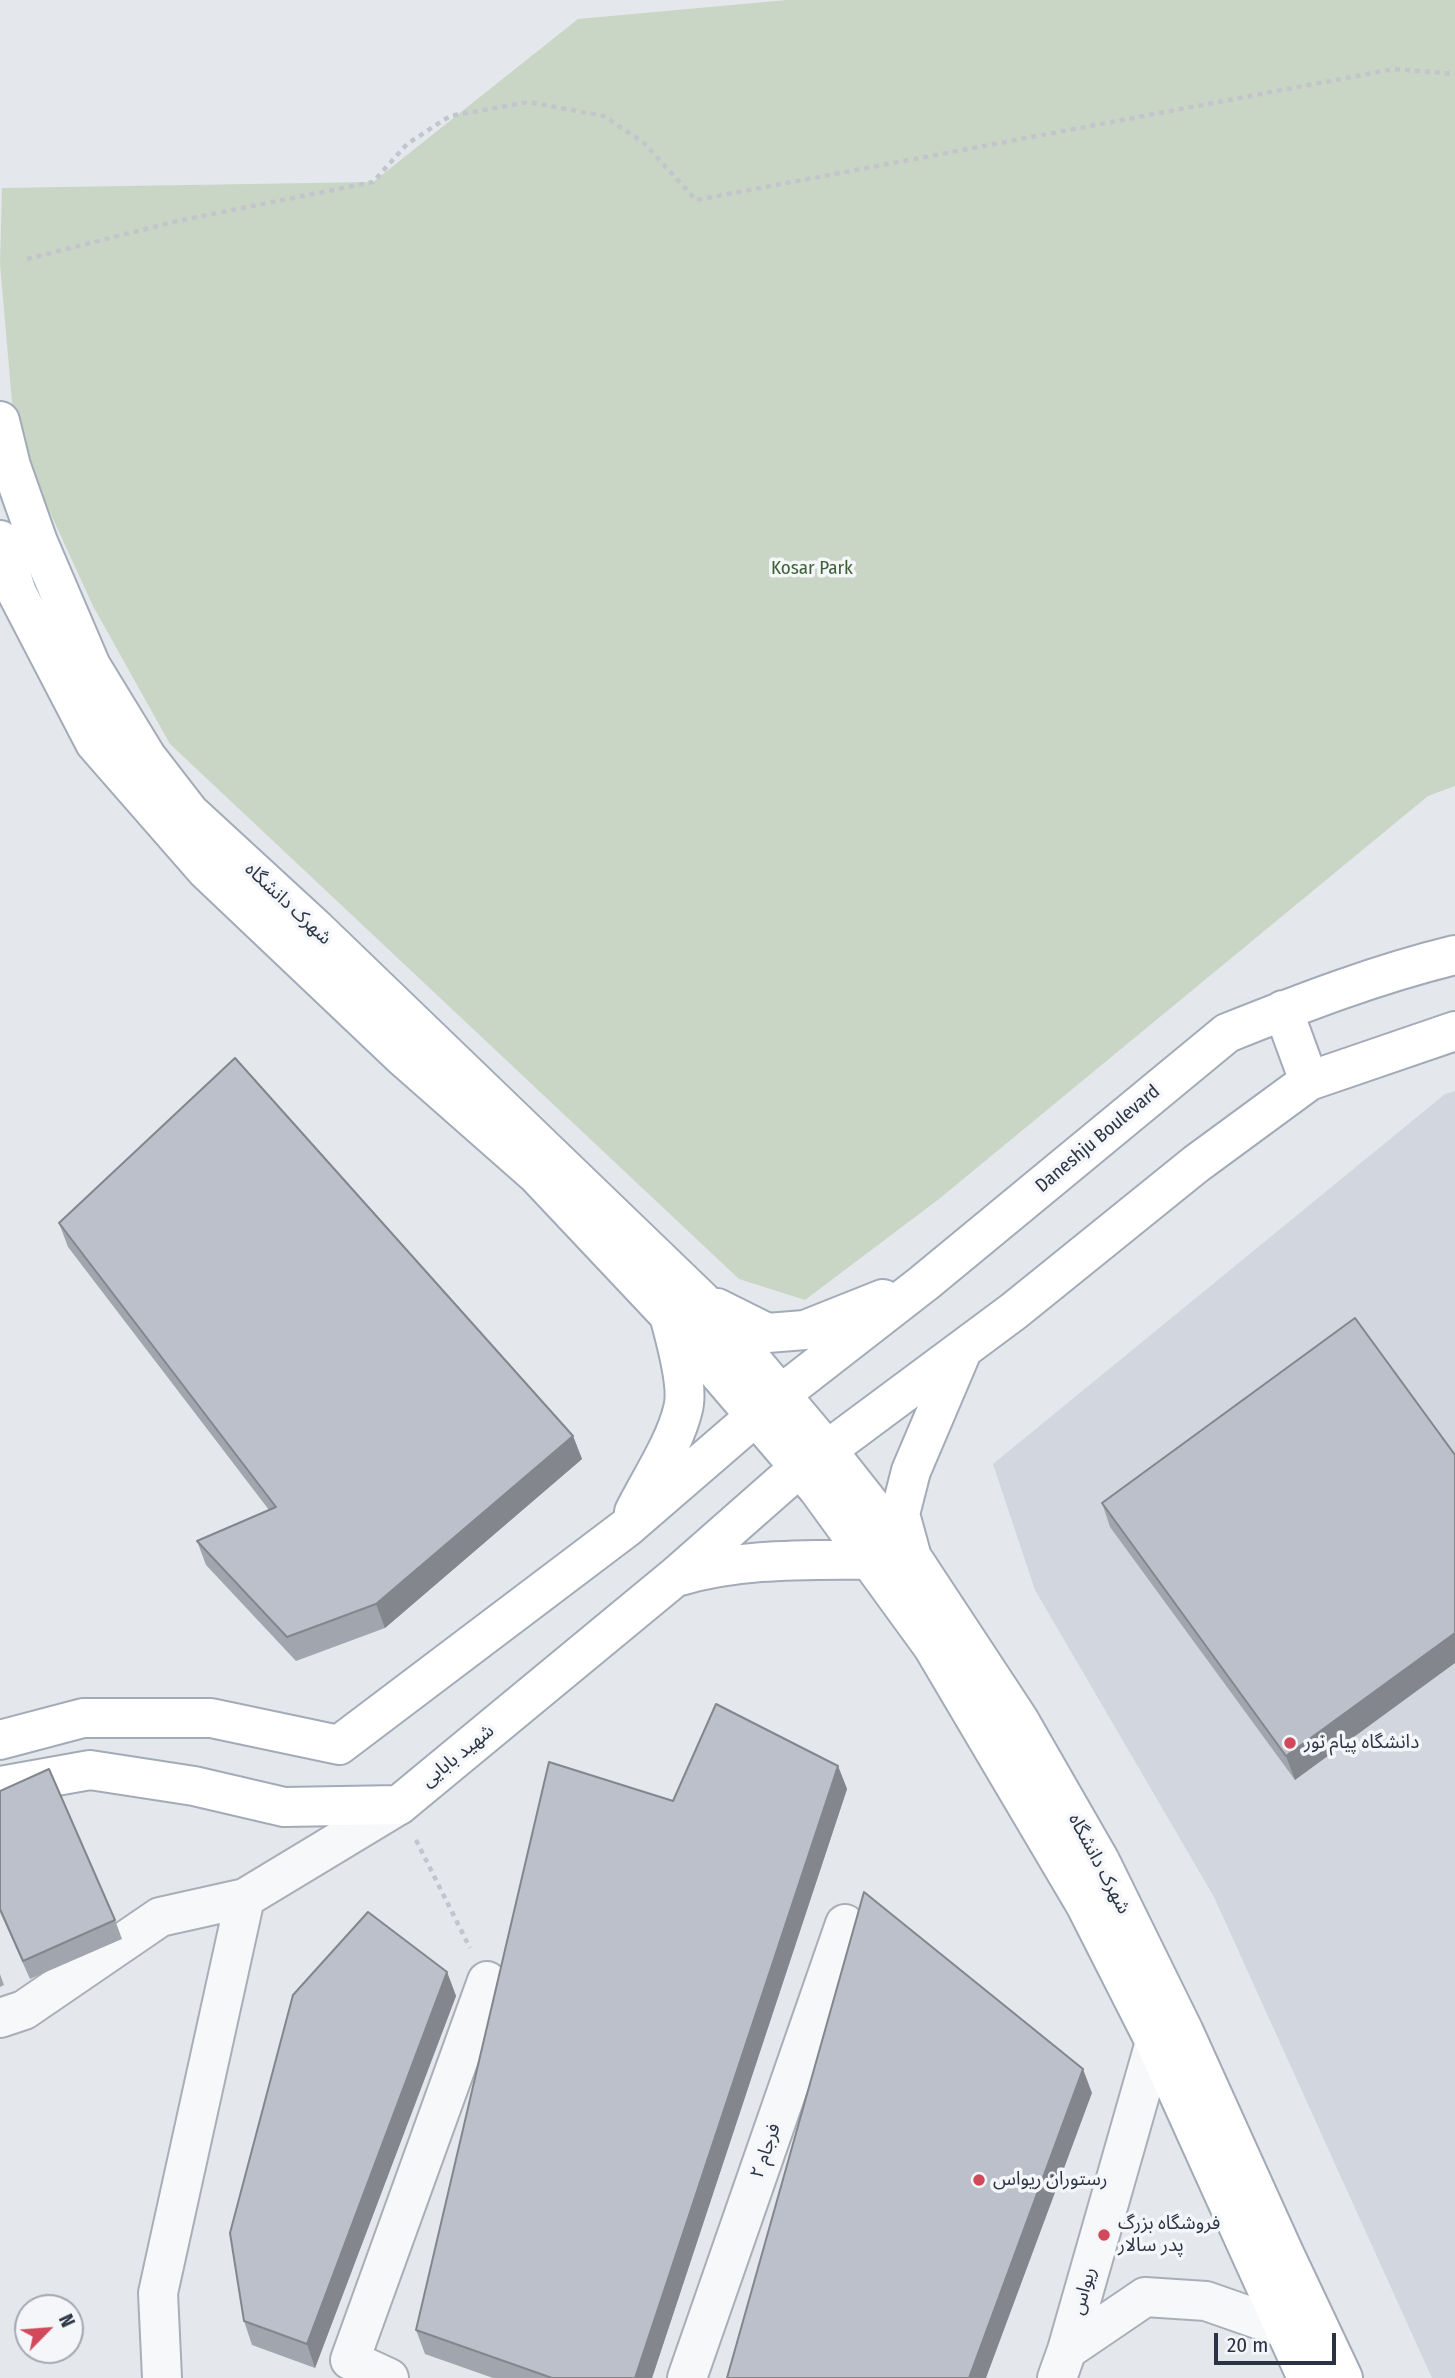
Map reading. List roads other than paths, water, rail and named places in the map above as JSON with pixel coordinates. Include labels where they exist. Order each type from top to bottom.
[{"type":"main road","name":"شهرک دانشگاه","points":[[0,421],[11,466],[38,542],[91,666],[146,756],[190,813],[316,929],[685,1307]]},
{"type":"main road","points":[[0,540],[17,593],[95,743],[206,870],[403,1057],[685,1307],[813,1458],[869,1560],[933,1647],[1085,1905],[1155,2042],[1307,2378]]},
{"type":"main road","name":"Daneshju Boulevard","points":[[768,1406],[925,1283],[1227,1033],[1283,1010],[1410,966],[1455,955]]},
{"type":"main road","points":[[1283,1010],[1309,1081]]},
{"type":"main road","points":[[813,1458],[1014,1311],[1196,1164],[1309,1081],[1455,1031]]},
{"type":"main road","points":[[685,1307],[767,1333],[806,1330],[925,1283]]},
{"type":"main road","points":[[626,1528],[673,1435],[684,1407],[681,1358],[685,1307]]},
{"type":"main road","points":[[675,1577],[710,1567],[748,1563],[913,1559],[900,1514],[911,1471],[963,1349]]},
{"type":"main road","points":[[0,1740],[83,1718],[211,1718],[339,1745],[626,1528],[768,1406]]},
{"type":"main road","name":"شهرک دانشگاه","points":[[813,1458],[913,1559],[1018,1720],[1100,1861],[1184,2032],[1343,2378]]},
{"type":"main road","name":"شهید بابایی","points":[[399,1805],[675,1577],[813,1458]]},
{"type":"main road","points":[[0,1786],[90,1770],[194,1786],[284,1807],[399,1805]]},
{"type":"street","points":[[0,2018],[24,2010],[160,1917],[245,1898],[399,1805]]},
{"type":"street","points":[[162,2378],[158,2292],[245,1898]]},
{"type":"street","name":"فرجام ۲","points":[[687,2378],[845,1924]]},
{"type":"street","points":[[389,2378],[349,2360],[487,1982]]},
{"type":"street","name":"ریواس","points":[[1062,2364],[1155,2042]]},
{"type":"street","points":[[1062,2364],[1145,2297],[1206,2301],[1286,2329]]},
{"type":"place","name":"دانشگاه پیام نور","points":[[1290,1743]]},
{"type":"place","name":"رستوران ریواس","points":[[979,2180]]},
{"type":"place","name":"فروشگاه بزرگ پدر سالار","points":[[1104,2235]]},
{"type":"park label","name":"Kosar Park","points":[[812,569]]}]
